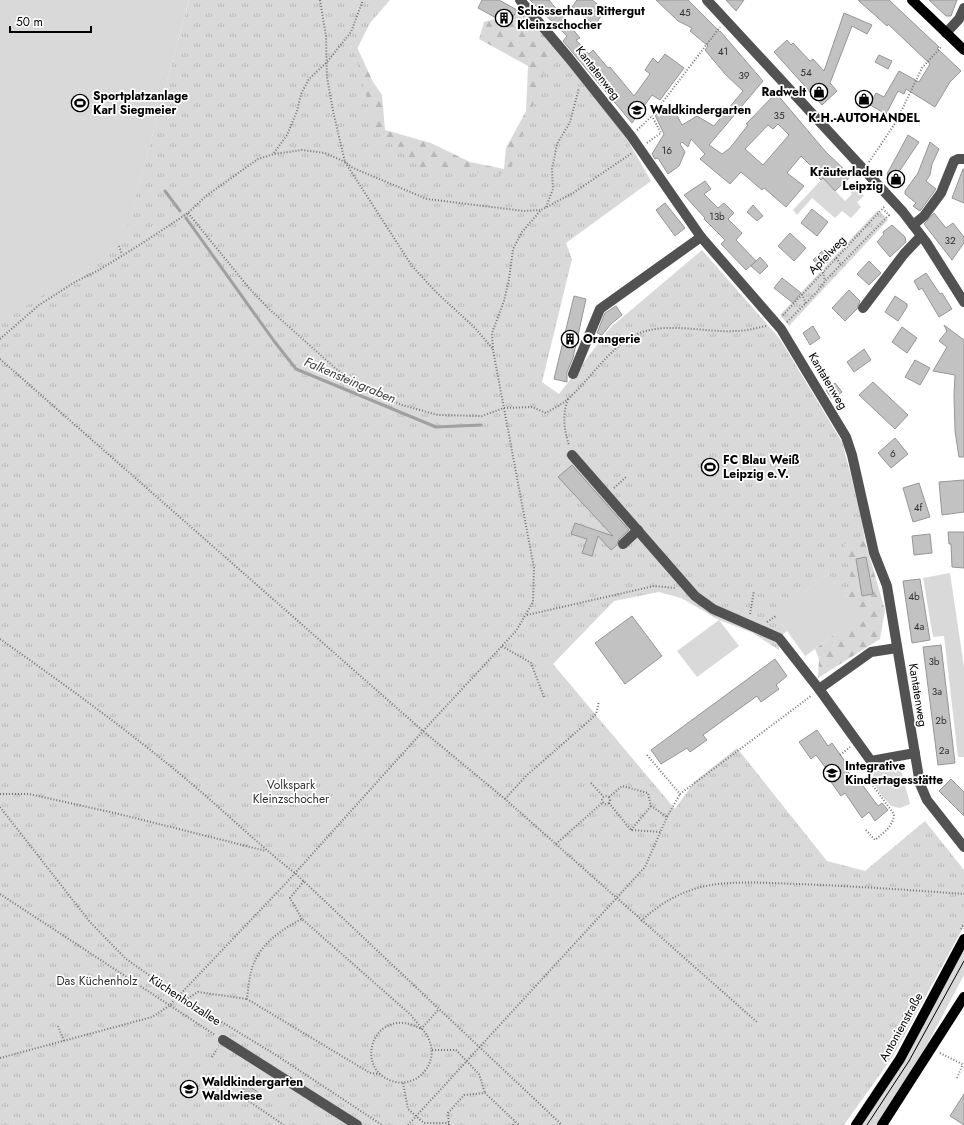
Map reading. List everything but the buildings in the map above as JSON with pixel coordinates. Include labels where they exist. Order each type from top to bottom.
[{"type":"main road","points":[[912,0],[964,50]]},
{"type":"main road","name":"Antonienstraße","points":[[856,1125],[900,1059],[964,939]]},
{"type":"main road","points":[[882,1125],[932,1048],[961,1008],[964,996]]},
{"type":"street","name":"Kantatenweg","points":[[520,0],[631,136],[701,237],[779,326],[846,437],[852,455],[874,553],[886,586],[923,792],[927,800],[964,846]]},
{"type":"street","points":[[707,0],[892,200],[921,236],[964,302]]},
{"type":"street","points":[[946,33],[959,19],[964,8]]},
{"type":"street","points":[[913,225],[924,216],[941,193],[954,161],[964,159]]},
{"type":"street","points":[[863,308],[904,254],[921,236]]},
{"type":"street","points":[[573,374],[600,309],[701,237]]},
{"type":"street","points":[[572,454],[695,596],[713,609],[779,638],[819,689],[871,761],[915,753]]},
{"type":"street","points":[[623,544],[638,530]]},
{"type":"street","points":[[819,689],[871,652],[897,648]]},
{"type":"street","name":"Küchenholzallee","points":[[223,1040],[357,1125]]},
{"type":"path","points":[[320,0],[326,36],[327,77],[345,162],[412,266],[436,292],[474,327],[493,350]]},
{"type":"path","points":[[274,154],[287,135],[297,111],[300,94],[309,79],[327,62],[351,32],[363,0]]},
{"type":"path","points":[[631,136],[652,116],[725,20]]},
{"type":"path","points":[[863,169],[896,122],[922,68],[940,47]]},
{"type":"path","points":[[546,208],[553,189],[552,169],[557,144],[570,122],[577,92],[586,79]]},
{"type":"path","points":[[0,340],[39,306],[188,213],[206,196],[258,159],[274,154],[302,150],[326,152],[353,168],[427,199],[524,211],[541,210],[573,193],[640,149],[661,133],[652,116]]},
{"type":"path","name":"Apfelweg","points":[[779,326],[802,294],[892,200]]},
{"type":"path","points":[[188,213],[249,288],[268,308],[335,368],[359,386],[402,405],[438,414],[482,416],[504,408],[532,407],[546,413],[569,398],[609,355],[633,336],[647,331],[679,328],[735,331],[779,326],[806,304],[817,292],[824,281],[889,215],[883,208]]},
{"type":"path","points":[[0,1058],[152,1018],[170,1006],[295,873],[423,731],[516,631],[527,615],[534,602],[534,568],[493,350],[492,333],[504,301],[509,279],[512,249],[522,232],[541,210]]},
{"type":"path","points":[[119,246],[122,254]]},
{"type":"path","points":[[836,258],[841,265]]},
{"type":"path","points":[[823,272],[824,281]]},
{"type":"path","points":[[802,294],[806,304]]},
{"type":"path","points":[[0,359],[423,731],[505,799],[758,1023]]},
{"type":"path","points":[[569,398],[564,409],[564,425],[572,454]]},
{"type":"path","points":[[607,494],[626,477]]},
{"type":"path","points":[[527,615],[654,586],[680,589]]},
{"type":"path","points":[[751,627],[750,611],[754,591]]},
{"type":"path","points":[[0,638],[68,687],[180,774],[267,852],[295,873],[562,1125]]},
{"type":"path","points":[[502,646],[531,663],[544,696]]},
{"type":"path","points":[[408,1125],[645,867],[667,816],[680,794],[819,689]]},
{"type":"path","points":[[505,799],[526,776],[596,714],[599,701]]},
{"type":"path","points":[[647,755],[680,794]]},
{"type":"path","points":[[866,830],[875,840],[891,826],[894,819],[894,814],[868,779],[871,761]]},
{"type":"path","points":[[591,783],[603,796],[609,798]]},
{"type":"path","points":[[661,832],[632,830],[609,803],[609,798],[622,786],[648,793],[651,806],[667,816]]},
{"type":"path","points":[[0,794],[37,796],[119,814],[267,852]]},
{"type":"path","points":[[556,844],[602,803],[603,796]]},
{"type":"path","points":[[602,803],[609,803]]},
{"type":"path","points":[[632,830],[651,806]]},
{"type":"path","points":[[0,807],[100,932],[126,959],[185,1000],[276,1056],[382,1125]]},
{"type":"path","points":[[185,1000],[198,992],[247,1000],[370,1073],[380,1074],[392,1081],[403,1083],[417,1078],[426,1071],[431,1061],[432,1050],[428,1038],[411,1015],[302,919],[290,898],[304,881]]},
{"type":"path","points":[[641,921],[655,909],[674,897],[701,887],[751,882],[844,885],[964,894]]},
{"type":"path","name":"Küchenholzallee","points":[[0,894],[223,1040]]},
{"type":"path","points":[[247,1000],[251,970],[265,945],[283,929],[302,919]]},
{"type":"path","points":[[421,1029],[439,1008]]},
{"type":"path","points":[[380,1074],[374,1065],[371,1054],[373,1041],[377,1034],[382,1029],[395,1023],[412,1024],[421,1029]]},
{"type":"path","points":[[58,1026],[64,1041]]},
{"type":"path","points":[[932,1048],[963,1066],[957,1078]]},
{"type":"path","points":[[432,1050],[456,1050],[479,1074],[485,1093],[519,1125]]},
{"type":"path","points":[[403,1083],[408,1108],[424,1123],[449,1124],[448,1113],[464,1095],[485,1093]]},
{"type":"path","points":[[241,1096],[284,1125]]},
{"type":"path","points":[[513,1125],[516,1122]]},
{"type":"green space","name":"Sportplatzanlage Karl Siegmeier","points":[[0,0],[189,0],[133,207],[181,222],[0,343]]},
{"type":"green space","name":"Volkspark Kleinzschocher","points":[[189,0],[390,0],[370,23],[355,53],[375,130],[423,170],[509,174],[548,60],[557,47],[627,139],[651,181],[566,243],[572,259],[542,382],[559,394],[611,327],[702,250],[780,339],[842,442],[860,512],[865,541],[844,544],[853,591],[844,598],[829,574],[775,613],[787,631],[779,638],[779,650],[753,633],[719,620],[681,598],[659,592],[614,601],[553,664],[675,809],[694,782],[737,748],[827,861],[865,871],[925,821],[964,870],[964,926],[893,1056],[844,1125],[0,1125],[0,307],[17,312],[123,243]]},
{"type":"green space","points":[[524,11],[554,42],[578,78],[543,205],[380,159],[344,49],[356,45],[373,82],[382,95],[385,130],[431,143],[470,162],[504,169],[506,148],[526,111],[528,66],[479,39],[484,22]]},
{"type":"green space","points":[[823,178],[845,201],[852,194],[850,191],[856,186],[864,196],[857,202],[861,207],[851,218],[842,211],[835,218],[812,198],[797,215],[793,210]]},
{"type":"green space","points":[[878,210],[888,220],[789,326],[780,315]]},
{"type":"green space","points":[[780,402],[842,442],[860,512],[865,541],[885,610],[880,639],[818,678],[819,659],[815,649],[857,618],[844,598],[849,594]]},
{"type":"green space","points":[[950,573],[964,667],[964,757],[958,757],[944,636],[933,637],[923,578]]},
{"type":"green space","points":[[829,574],[858,618],[805,656],[774,613]]},
{"type":"green space","points":[[719,620],[739,646],[697,677],[677,651]]},
{"type":"green space","points":[[885,764],[893,764],[901,770],[910,804],[900,808],[891,806],[874,784],[874,773],[878,768]]},
{"type":"green space","points":[[964,949],[964,975],[927,1045],[877,1125],[862,1125],[904,1062]]},
{"type":"waterway","name":"Falkensteingraben","points":[[165,191],[180,211]]},
{"type":"waterway","name":"Falkensteingraben","points":[[186,218],[274,341],[296,369],[436,427],[481,425]]},
{"type":"tram line","points":[[908,0],[964,54]]},
{"type":"tram line","points":[[917,0],[964,45]]},
{"type":"tram line","points":[[867,1125],[909,1061],[964,961]]},
{"type":"place","name":"Schösserhaus Rittergut Kleinzschocher","points":[[504,18]]},
{"type":"place","name":"Radwelt","points":[[819,92]]},
{"type":"place","name":"K.H.-AUTOHANDEL","points":[[864,99]]},
{"type":"place","name":"Sportplatzanlage Karl Siegmeier","points":[[80,103]]},
{"type":"place","name":"Waldkindergarten","points":[[637,110]]},
{"type":"place","name":"Kräuterladen Leipzig","points":[[896,179]]},
{"type":"place","name":"Orangerie","points":[[570,339]]},
{"type":"place","name":"FC Blau Weiß Leipzig e.V.","points":[[710,467]]},
{"type":"place","name":"Integrative Kindertagesstätte","points":[[832,773]]},
{"type":"place","name":"Waldkindergarten Waldwiese","points":[[189,1089]]},
{"type":"park label","name":"Das Küchenholz","points":[[97,981]]}]
